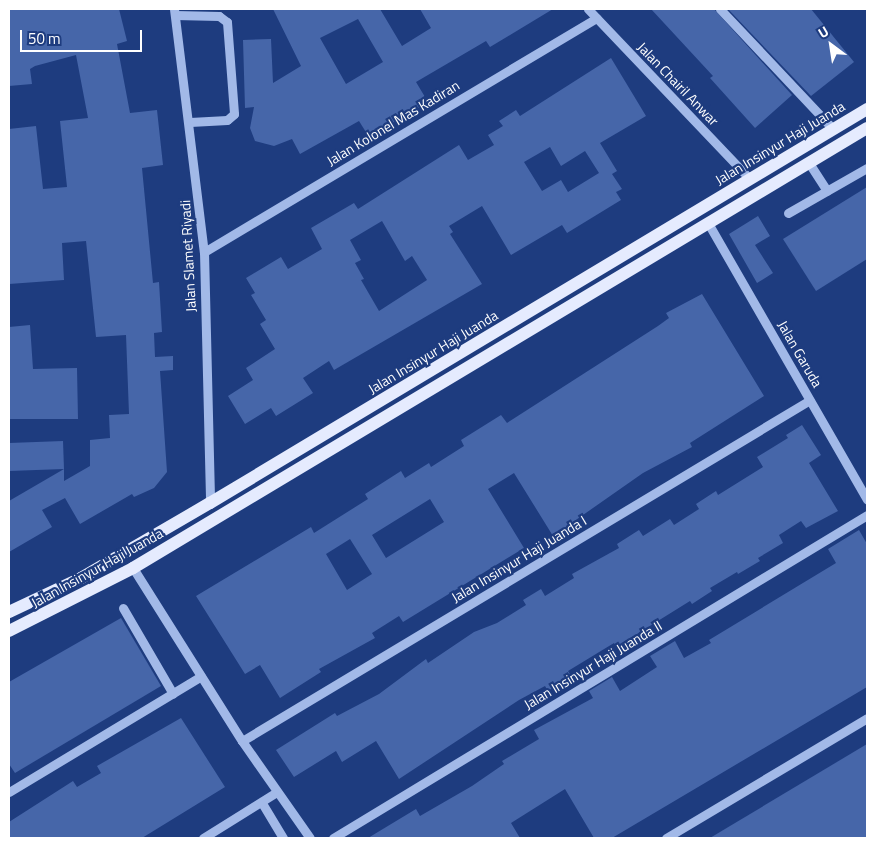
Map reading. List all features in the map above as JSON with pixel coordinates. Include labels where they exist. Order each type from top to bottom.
[{"type":"main road","name":"Jalan Insinyur Haji Juanda","points":[[9,612],[81,578],[210,503],[749,178],[867,109]]},
{"type":"main road","name":"Jalan Insinyur Haji Juanda","points":[[9,631],[132,568],[867,128]]},
{"type":"street","name":"Jalan Chairil Anwar","points":[[588,9],[749,178]]},
{"type":"street","points":[[720,9],[833,128]]},
{"type":"street","points":[[175,12],[219,16],[228,22],[234,114],[227,120],[190,122]]},
{"type":"street","name":"Jalan Slamet Riyadi","points":[[175,12],[190,122],[204,252],[210,503]]},
{"type":"street","name":"Jalan Kolonel Mas Kadiran","points":[[204,252],[596,18]]},
{"type":"street","points":[[809,163],[827,191]]},
{"type":"street","points":[[788,213],[867,168]]},
{"type":"street","name":"Jalan Garuda","points":[[708,223],[867,500]]},
{"type":"street","name":"Jalan Insinyur Haji Juanda I","points":[[242,742],[810,400]]},
{"type":"street","name":"Jalan Insinyur Haji Juanda II","points":[[333,838],[867,514]]},
{"type":"street","points":[[132,568],[275,793],[310,838]]},
{"type":"street","points":[[124,608],[173,694]]},
{"type":"street","points":[[9,792],[201,676]]},
{"type":"street","points":[[666,838],[867,718]]},
{"type":"street","points":[[203,838],[262,803],[275,793]]},
{"type":"street","points":[[262,803],[283,838]]},
{"type":"building","points":[[9,9],[119,9],[127,41],[117,44],[130,113],[157,110],[163,165],[142,168],[153,283],[159,282],[162,332],[154,333],[155,357],[173,356],[173,370],[160,371],[167,472],[154,488],[134,497],[132,494],[80,524],[65,498],[42,510],[52,527],[9,552],[9,501],[64,469],[64,481],[90,466],[90,440],[110,438],[109,415],[129,414],[126,335],[96,337],[86,241],[62,243],[64,280],[9,284],[9,129],[36,126],[43,189],[67,187],[60,121],[88,118],[76,55],[30,69],[32,84],[9,86]]},
{"type":"building","points":[[273,9],[380,9],[402,46],[431,28],[420,9],[553,9],[490,47],[486,41],[416,82],[428,102],[369,137],[359,121],[300,154],[292,139],[274,146],[255,141],[250,128],[254,107],[245,108],[243,40],[271,39],[273,83],[301,66]],"holes":[[[358,19],[383,62],[346,84],[320,38]]]},
{"type":"building","points":[[651,9],[714,9],[792,95],[755,128],[710,78],[713,76]]},
{"type":"building","points":[[728,9],[811,9],[854,62],[811,96]]},
{"type":"building","points":[[611,58],[646,116],[600,143],[617,171],[612,174],[622,189],[616,192],[621,200],[567,233],[562,225],[511,255],[482,206],[449,226],[453,232],[450,234],[482,284],[334,370],[329,361],[303,378],[313,393],[276,416],[271,408],[245,424],[228,396],[253,380],[246,368],[275,349],[260,324],[266,320],[251,295],[255,293],[246,278],[281,257],[288,269],[322,249],[311,228],[354,203],[358,209],[459,145],[468,160],[494,145],[488,135],[503,126],[499,121],[516,110],[520,116]],"holes":[[[550,147],[561,166],[585,151],[599,173],[568,192],[561,180],[542,191],[524,162]],[[382,221],[405,261],[412,256],[427,280],[379,311],[361,280],[364,279],[355,263],[361,260],[350,240]]]},
{"type":"building","points":[[867,187],[867,259],[816,291],[783,239]]},
{"type":"building","points":[[758,216],[770,236],[755,245],[773,273],[757,283],[729,234]]},
{"type":"building","points":[[702,294],[764,396],[690,443],[692,447],[643,473],[553,536],[514,473],[488,489],[524,548],[403,622],[399,616],[372,633],[375,638],[319,669],[321,672],[280,698],[260,665],[245,674],[196,596],[311,527],[314,533],[368,499],[365,494],[401,471],[405,478],[429,463],[431,467],[464,446],[461,440],[501,415],[507,423],[658,326],[669,318],[666,313]],"holes":[[[430,499],[444,522],[386,558],[372,535]],[[350,539],[372,574],[347,590],[326,554]]]},
{"type":"building","points":[[30,325],[33,369],[77,368],[78,419],[9,419],[9,327]]},
{"type":"building","points":[[802,425],[821,455],[809,463],[838,511],[806,528],[801,521],[779,535],[783,543],[758,558],[760,561],[710,588],[712,591],[692,604],[690,601],[616,647],[614,643],[568,671],[571,676],[548,691],[545,686],[519,700],[399,779],[376,741],[342,762],[336,751],[294,777],[276,750],[335,713],[337,716],[379,694],[426,659],[428,663],[474,632],[497,623],[526,605],[523,600],[541,589],[545,596],[574,578],[572,574],[619,548],[617,544],[639,530],[643,536],[670,519],[674,525],[699,509],[696,504],[716,491],[718,495],[763,467],[757,457],[788,438],[786,435]]},
{"type":"building","points":[[63,441],[64,469],[9,471],[9,443]]},
{"type":"building","points":[[859,530],[867,544],[867,687],[612,838],[594,838],[565,789],[511,823],[520,838],[368,838],[416,809],[420,816],[472,786],[504,764],[502,761],[539,739],[534,730],[593,698],[589,691],[612,677],[620,691],[657,667],[650,656],[675,641],[684,658],[711,643],[709,640],[836,563],[828,549]]},
{"type":"building","points":[[121,618],[161,686],[15,773],[9,764],[9,682]]},
{"type":"building","points":[[181,718],[225,787],[142,838],[9,838],[9,822],[73,781],[77,787],[101,773],[97,766]]},
{"type":"building","points":[[867,744],[867,838],[710,838],[730,826]]}]
